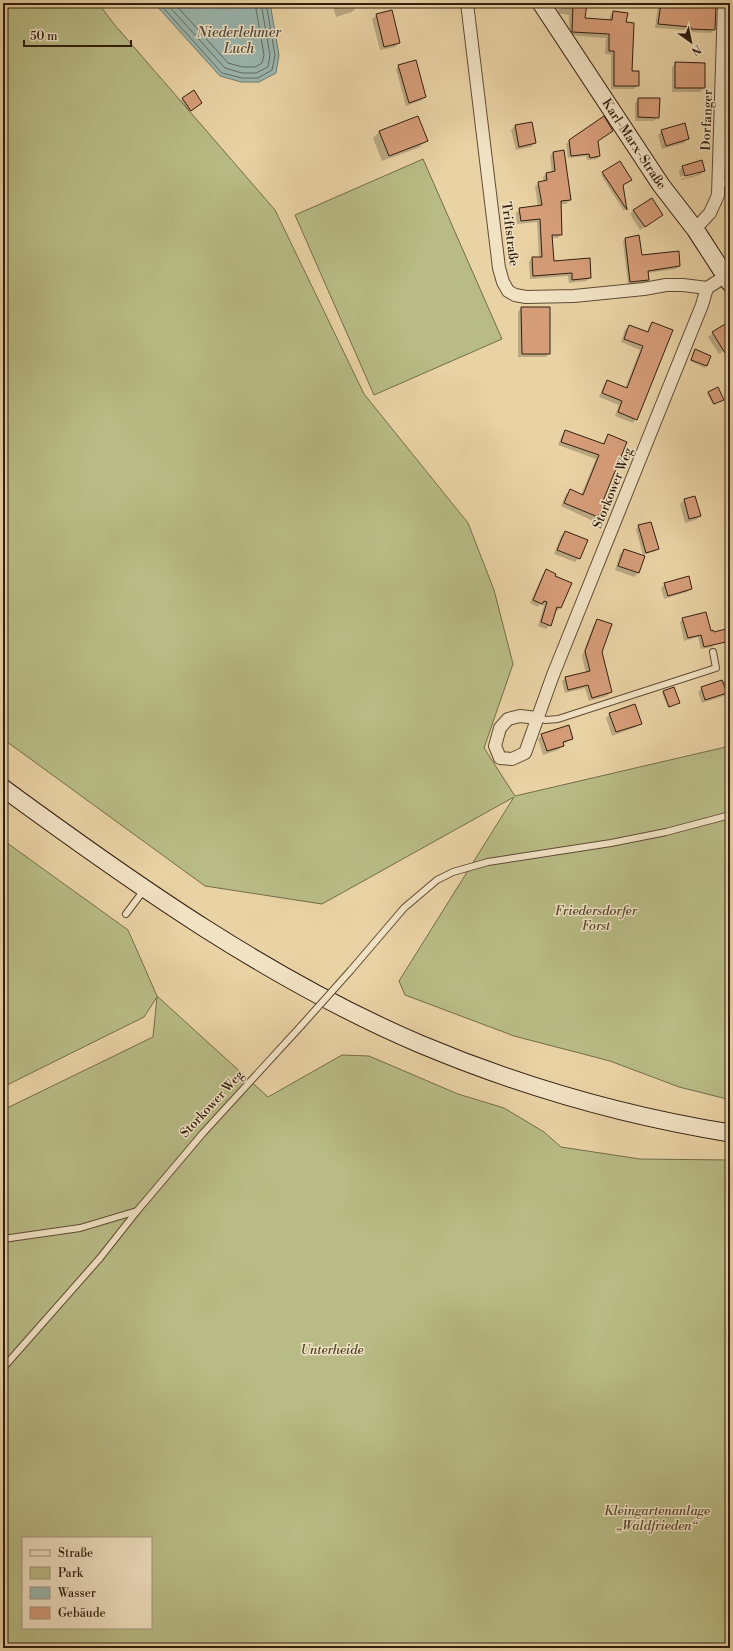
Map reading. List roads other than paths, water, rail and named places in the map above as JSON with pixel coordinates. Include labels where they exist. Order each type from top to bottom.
[{"type":"main road","name":"Karl-Marx-Straße","points":[[541,3],[661,185],[695,229],[728,280]]},
{"type":"main road","points":[[3,788],[145,889],[251,957],[341,1006],[419,1043],[517,1081],[586,1102],[673,1123],[730,1133]]},
{"type":"street","name":"Triftstraße","points":[[467,3],[499,268],[503,282],[508,291],[515,295],[526,297],[574,296],[644,289],[666,285],[707,288]]},
{"type":"street","name":"Dorfanger","points":[[695,229],[704,221],[715,205],[725,183],[724,3]]},
{"type":"street","points":[[707,288],[728,280]]},
{"type":"street","name":"Storkower Weg","points":[[537,718],[552,675],[699,312],[707,288]]},
{"type":"lane","points":[[537,718],[546,720],[558,719],[716,668],[713,652]]},
{"type":"lane","name":"Storkower Weg","points":[[3,1368],[100,1258],[137,1211],[204,1133],[351,970],[404,908],[437,880],[452,872],[488,862],[611,843],[666,832],[730,815]]},
{"type":"lane","points":[[126,914],[145,889]]},
{"type":"lane","points":[[3,1239],[80,1228],[137,1211]]},
{"type":"water","name":"Niederlehmer Luch","points":[[154,3],[270,3],[279,55],[276,73],[259,82],[241,82],[220,76]]},
{"type":"park label","name":"Friedersdorfer Forst","points":[[596,918]]},
{"type":"park label","name":"Unterheide","points":[[332,1350]]},
{"type":"park label","name":"Kleingartenanlage „Waldfrieden“","points":[[657,1518]]}]
